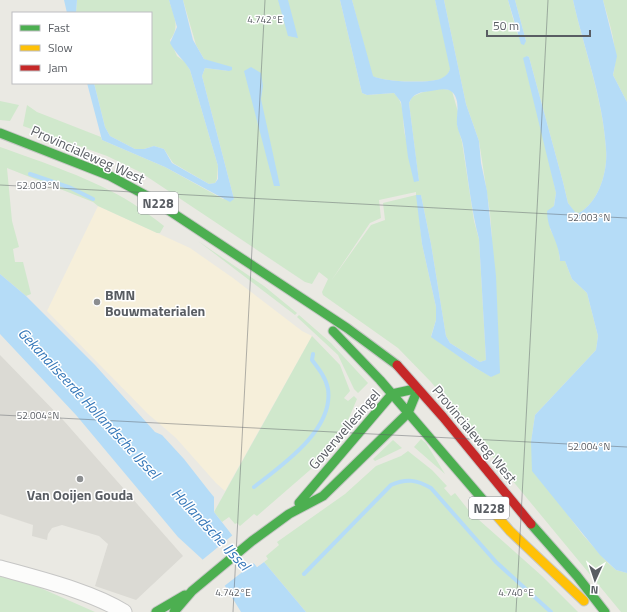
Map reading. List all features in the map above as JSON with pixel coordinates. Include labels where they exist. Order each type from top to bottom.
[{"type":"main road","name":"Provincialeweg West","points":[[0,133],[14,137],[110,176],[147,196],[347,328],[396,364],[418,388],[546,542],[577,576],[604,612]]},
{"type":"main road","name":"Provincialeweg West","points":[[302,298],[392,394],[510,532],[555,576],[596,612]]},
{"type":"main road","name":"Goverwellesingel","points":[[289,514],[392,394],[418,388]]},
{"type":"main road","name":"Goverwellesingel","points":[[156,612],[192,591],[252,541],[289,514],[324,496],[408,412],[418,388]]},
{"type":"main road","name":"Goverwellesingel","points":[[174,612],[192,591]]},
{"type":"street","points":[[0,568],[52,583],[113,605],[124,612]]},
{"type":"shaded area","points":[[98,206],[190,248],[233,278],[302,331],[312,336],[225,491],[176,438],[148,414],[47,311]]},
{"type":"shaded area","points":[[0,355],[64,421],[183,556],[136,600],[95,586],[108,544],[99,536],[62,525],[52,528],[48,534],[47,540],[32,536],[33,525],[0,514]]},
{"type":"green space","points":[[77,0],[169,0],[176,25],[170,40],[177,56],[185,62],[190,70],[218,166],[217,179],[215,183],[209,184],[173,163],[164,149],[154,146],[144,149],[135,149],[110,136],[105,127],[94,84],[152,84],[152,12],[76,12]]},
{"type":"green space","points":[[183,0],[340,0],[362,93],[367,95],[394,93],[398,97],[402,107],[405,135],[419,182],[409,103],[412,97],[426,91],[442,89],[452,91],[458,112],[457,124],[462,142],[474,221],[479,239],[486,360],[480,362],[450,343],[446,336],[431,244],[421,195],[417,195],[422,244],[436,307],[436,320],[431,336],[474,367],[492,377],[492,239],[490,213],[479,141],[466,104],[444,0],[508,0],[517,33],[526,41],[515,0],[573,0],[597,93],[606,149],[604,176],[601,185],[592,201],[579,213],[575,213],[568,203],[529,57],[527,56],[556,193],[550,229],[558,244],[560,261],[565,261],[572,279],[587,293],[598,336],[596,350],[535,415],[531,442],[565,511],[583,535],[608,563],[616,570],[627,573],[627,612],[621,612],[431,382],[398,348],[323,295],[322,292],[328,279],[319,272],[312,284],[305,282],[140,172],[107,156],[23,126],[27,105],[37,112],[101,137],[102,140],[165,167],[223,199],[234,199],[202,76],[205,68],[229,71],[204,59],[196,45]],"holes":[[[416,192],[416,195],[383,203],[385,220],[371,225],[331,281],[370,223],[381,218],[379,200]]]},
{"type":"green space","points":[[352,0],[435,0],[451,66],[447,74],[443,78],[437,80],[419,82],[386,80],[372,76]]},
{"type":"green space","points":[[603,0],[627,0],[627,102],[613,75],[615,56],[613,37]]},
{"type":"green space","points":[[0,101],[19,105],[10,121],[0,120]]},
{"type":"green space","points":[[0,147],[101,186],[132,203],[164,226],[160,233],[157,233],[98,206],[93,202],[7,168],[12,221],[19,247],[13,249],[15,262],[23,262],[31,294],[26,296],[0,274]]},
{"type":"green space","points":[[198,241],[264,286],[297,313],[295,315]]},
{"type":"green space","points":[[299,315],[331,343],[368,383],[358,393],[354,389],[338,355],[297,317]]},
{"type":"green space","points":[[312,336],[340,365],[350,391],[344,398],[348,401],[354,396],[357,399],[340,439],[310,470],[257,516],[254,514],[240,526],[237,523],[235,524],[229,517],[222,522],[214,512]]},
{"type":"green space","points":[[421,439],[426,443],[445,474],[414,447]]},
{"type":"green space","points":[[393,440],[402,448],[375,461],[373,459]]},
{"type":"green space","points":[[408,451],[432,470],[447,486],[444,488],[451,496],[455,493],[470,512],[542,576],[578,612],[306,612],[264,562],[268,559],[266,556],[279,545],[277,542],[345,494],[376,466],[401,456]]},
{"type":"green space","points":[[0,574],[27,582],[95,612],[0,612]]},
{"type":"water","points":[[64,0],[77,0],[76,12],[67,12]]},
{"type":"water","points":[[169,0],[183,0],[193,40],[204,59],[232,67],[232,70],[229,71],[205,68],[202,76],[234,199],[230,202],[165,167],[102,140],[87,84],[94,84],[105,127],[110,136],[135,149],[144,149],[154,146],[164,149],[172,163],[209,184],[215,183],[218,179],[218,166],[190,70],[170,43],[177,27]]},
{"type":"water","points":[[278,0],[288,0],[298,38],[288,36]]},
{"type":"water","points":[[340,0],[352,0],[373,76],[386,80],[418,82],[442,78],[449,72],[450,69],[435,0],[444,0],[466,104],[479,141],[481,163],[487,191],[496,276],[500,373],[491,377],[431,337],[436,320],[436,307],[422,244],[416,195],[421,195],[431,244],[446,336],[450,343],[480,362],[486,360],[479,239],[463,145],[457,125],[458,108],[455,95],[450,90],[442,89],[415,95],[409,103],[419,181],[414,182],[408,157],[401,102],[394,93],[367,95],[362,93]]},
{"type":"water","points":[[508,0],[515,0],[526,41],[524,45],[521,44]]},
{"type":"water","points":[[573,0],[603,0],[617,56],[613,75],[627,102],[627,573],[616,570],[600,555],[532,471],[531,442],[535,415],[596,350],[598,336],[587,293],[572,279],[565,261],[560,261],[558,247],[549,224],[547,211],[554,206],[556,193],[523,58],[527,56],[529,57],[568,203],[575,212],[579,213],[592,201],[601,185],[604,176],[606,149],[597,92]]},
{"type":"water","points":[[251,67],[261,73],[263,86],[261,99],[280,186],[274,186],[244,71]]},
{"type":"water","points":[[0,274],[26,296],[95,365],[155,432],[162,435],[184,459],[214,497],[214,512],[257,567],[264,562],[306,612],[241,612],[225,586],[202,559],[178,537],[76,415],[0,334]]},
{"type":"pier","points":[[234,534],[258,564],[265,561],[257,567],[254,563],[223,587],[201,561]]},
{"type":"waterway","points":[[30,174],[71,188],[93,199]]},
{"type":"waterway","points":[[254,487],[304,445],[315,432],[323,419],[328,404],[328,389],[324,377],[312,360],[313,354]]},
{"type":"waterway","points":[[304,574],[391,485],[402,481],[412,481],[421,483],[431,488],[496,562],[551,612]]},
{"type":"traffic: fast","points":[[0,133],[110,176],[147,196],[347,328],[397,365]]},
{"type":"traffic: fast","points":[[333,331],[380,380],[496,515]]},
{"type":"traffic: fast","points":[[299,503],[392,394],[410,390]]},
{"type":"traffic: fast","points":[[174,612],[192,591],[252,541],[289,514],[323,496],[408,413],[415,396]]},
{"type":"traffic: fast","points":[[531,524],[577,576],[605,612]]},
{"type":"traffic: fast","points":[[156,612],[185,595]]},
{"type":"traffic: slow","points":[[496,515],[510,531],[584,601]]},
{"type":"traffic: jam","points":[[397,365],[443,417],[531,524]]},
{"type":"place","name":"BMN Bouwmaterialen","points":[[97,302]]},
{"type":"place","name":"Van Ooijen Gouda","points":[[80,479]]},
{"type":"water label","name":"Gekanaliseerde Hollandsche IJssel","points":[[89,403]]},
{"type":"water label","name":"Hollandsche IJssel","points":[[211,529]]}]
